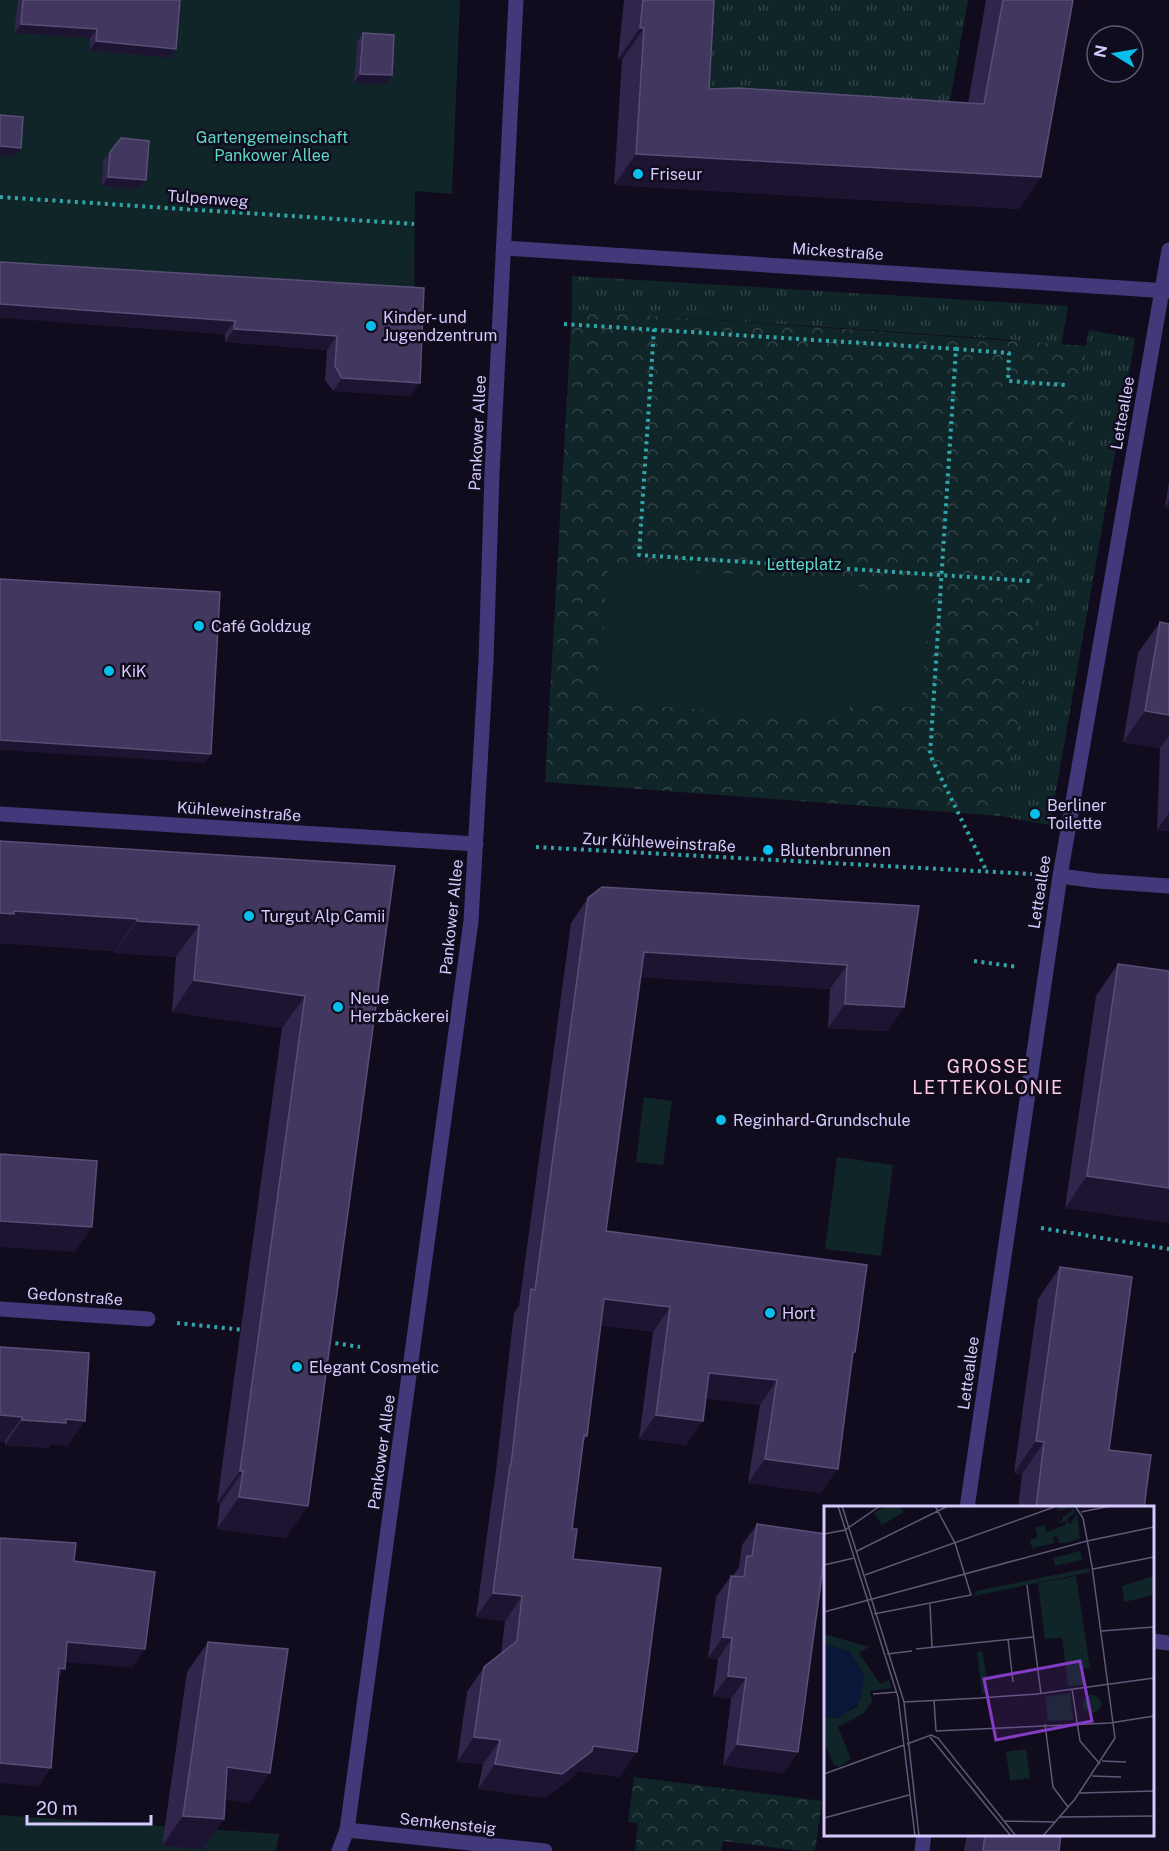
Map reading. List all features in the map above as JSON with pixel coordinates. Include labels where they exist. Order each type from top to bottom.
[{"type":"street","name":"Pankower Allee","points":[[339,1851],[347,1830],[471,921],[486,661],[492,474],[516,0]]},
{"type":"street","name":"Mickestraße","points":[[504,248],[1165,291]]},
{"type":"street","name":"Letteallee","points":[[967,1506],[1060,876],[1165,291],[1169,250]]},
{"type":"street","name":"Kühleweinstraße","points":[[0,814],[476,844]]},
{"type":"street","points":[[1060,876],[1169,886]]},
{"type":"street","name":"Gedonstraße","points":[[0,1309],[148,1319]]},
{"type":"street","points":[[1154,1641],[1169,1643]]},
{"type":"street","name":"Pankower Allee","points":[[347,1830],[351,1851]]},
{"type":"street","name":"Semkensteig","points":[[347,1830],[545,1851]]},
{"type":"street","points":[[922,1851],[924,1836]]},
{"type":"path","name":"Tulpenweg","points":[[0,197],[414,224]]},
{"type":"path","points":[[564,324],[1010,353],[1008,381],[1065,385]]},
{"type":"path","points":[[654,329],[639,555],[1030,581]]},
{"type":"path","points":[[956,349],[930,755],[987,872]]},
{"type":"path","name":"Zur Kühleweinstraße","points":[[536,847],[997,873]]},
{"type":"path","points":[[974,961],[1022,968]]},
{"type":"path","points":[[1041,1228],[1169,1249]]},
{"type":"path","points":[[148,1319],[245,1330]]},
{"type":"path","points":[[325,1342],[360,1347]]},
{"type":"green space","name":"Gartengemeinschaft Pankower Allee","points":[[0,0],[460,0],[452,194],[415,191],[414,302],[0,276]]},
{"type":"green space","points":[[713,0],[968,0],[947,117],[707,102]]},
{"type":"green space","points":[[572,276],[1068,306],[1056,376],[1015,340],[572,310]]},
{"type":"green space","name":"Letteplatz","points":[[572,310],[1087,346],[1000,816],[545,782]]},
{"type":"green space","points":[[1089,330],[1134,338],[1134,345],[1050,825],[1000,816]]},
{"type":"green space","points":[[608,565],[859,583],[859,590],[930,595],[921,708],[850,702],[849,720],[598,702]]},
{"type":"green space","points":[[644,1097],[672,1101],[663,1165],[636,1162]]},
{"type":"green space","points":[[837,1157],[893,1165],[881,1256],[825,1249]]},
{"type":"green space","points":[[634,1777],[822,1801],[815,1851],[723,1841],[721,1851],[635,1851],[638,1823],[628,1822]]},
{"type":"green space","points":[[0,1815],[279,1834],[276,1851],[0,1851]]},
{"type":"building","points":[[23,0],[180,0],[176,49],[96,41],[97,29],[21,24]]},
{"type":"building","points":[[643,0],[714,0],[709,89],[738,88],[984,104],[1003,0],[1073,0],[1041,177],[636,154],[644,28],[640,28]]},
{"type":"building","points":[[363,33],[394,35],[392,75],[360,74]]},
{"type":"building","points":[[0,115],[23,117],[21,148],[0,146]]},
{"type":"building","points":[[121,138],[149,141],[146,180],[108,177],[110,152]]},
{"type":"building","points":[[0,262],[424,288],[420,383],[342,378],[335,366],[337,336],[234,329],[235,321],[0,304]]},
{"type":"building","points":[[0,579],[220,592],[211,754],[0,740]]},
{"type":"building","points":[[1160,622],[1169,624],[1169,715],[1145,711]]},
{"type":"building","points":[[0,841],[395,866],[308,1506],[239,1497],[243,1471],[240,1471],[305,996],[194,980],[199,925],[14,911],[14,914],[0,913]]},
{"type":"building","points":[[602,887],[919,906],[904,1007],[845,1004],[847,965],[644,952],[606,1231],[867,1265],[838,1469],[765,1459],[777,1380],[709,1373],[703,1421],[656,1415],[670,1307],[604,1299],[587,1436],[584,1435],[572,1529],[577,1529],[573,1559],[661,1568],[637,1752],[593,1746],[592,1751],[562,1774],[495,1764],[500,1740],[474,1737],[484,1667],[517,1641],[522,1596],[493,1593],[511,1465],[531,1289],[535,1290],[588,898]]},
{"type":"building","points":[[1118,964],[1169,971],[1169,1188],[1087,1176]]},
{"type":"building","points":[[0,1154],[97,1161],[92,1227],[0,1221]]},
{"type":"building","points":[[1060,1267],[1132,1277],[1109,1450],[1151,1455],[1144,1506],[1036,1506],[1044,1442],[1036,1441]]},
{"type":"building","points":[[0,1347],[89,1353],[85,1421],[66,1419],[66,1423],[22,1420],[22,1417],[0,1415]]},
{"type":"building","points":[[757,1524],[824,1534],[824,1559],[798,1752],[737,1744],[746,1678],[728,1676],[732,1638],[723,1637],[731,1576],[744,1577],[747,1556],[752,1556]]},
{"type":"building","points":[[0,1538],[76,1543],[74,1561],[155,1572],[145,1649],[67,1642],[65,1669],[59,1668],[51,1768],[0,1763]]},
{"type":"building","points":[[208,1642],[288,1649],[270,1773],[227,1767],[224,1819],[183,1816]]},
{"type":"building","points":[[985,1836],[1061,1836],[1059,1851],[983,1851]]},
{"type":"place","name":"Friseur","points":[[638,174]]},
{"type":"place","name":"Kinder- und Jugendzentrum","points":[[371,326]]},
{"type":"place","name":"Café Goldzug","points":[[199,626]]},
{"type":"place","name":"KiK","points":[[109,671]]},
{"type":"place","name":"Berliner Toilette","points":[[1035,814]]},
{"type":"place","name":"Blutenbrunnen","points":[[768,850]]},
{"type":"place","name":"Turgut Alp Camii","points":[[249,916]]},
{"type":"place","name":"Neue Herzbäckerei","points":[[338,1007]]},
{"type":"place","name":"Reginhard-Grundschule","points":[[721,1120]]},
{"type":"place","name":"Hort","points":[[770,1313]]},
{"type":"place","name":"Elegant Cosmetic","points":[[297,1367]]},
{"type":"district","name":"GROSSE LETTEKOLONIE","points":[[988,1077]]}]
